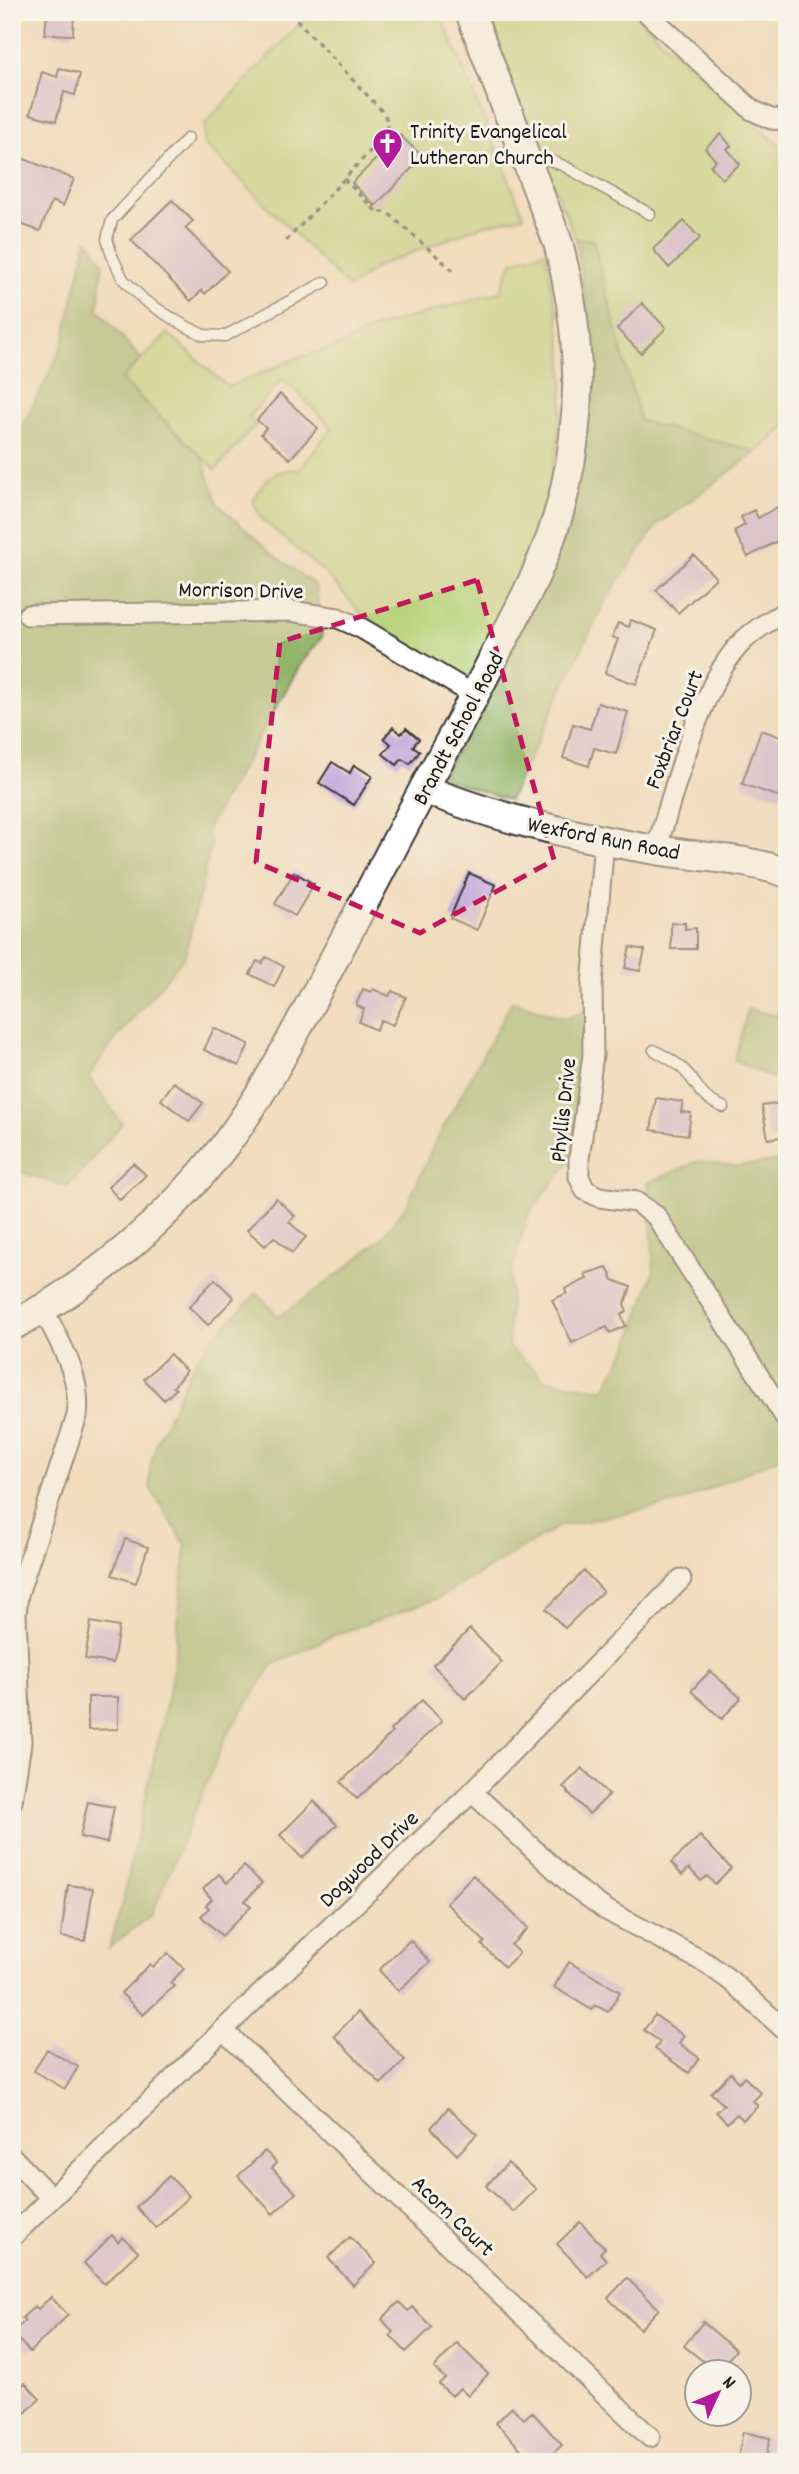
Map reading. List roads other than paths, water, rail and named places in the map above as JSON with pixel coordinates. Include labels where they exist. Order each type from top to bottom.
[{"type":"street","name":"Brandt School Road","points":[[12,1325],[43,1309],[108,1264],[166,1213],[226,1143],[246,1115],[294,1033],[474,695],[529,591],[548,545],[563,499],[575,434],[578,383],[568,280],[558,243],[470,12]]},
{"type":"street","points":[[646,12],[752,110],[771,118],[787,120]]},
{"type":"street","name":"Morrison Drive","points":[[28,615],[290,611],[338,618],[361,628],[474,695]]},
{"type":"street","name":"Foxbriar Court","points":[[656,850],[688,746],[719,673],[742,642],[787,611]]},
{"type":"street","name":"Wexford Run Road","points":[[424,789],[487,812],[604,840],[759,864],[787,873]]},
{"type":"street","name":"Phyllis Drive","points":[[604,840],[592,986],[593,1055],[579,1177],[585,1189],[599,1197],[636,1202],[656,1216],[787,1420]]},
{"type":"street","points":[[12,1801],[21,1743],[16,1614],[19,1594],[77,1416],[79,1399],[75,1378],[43,1309]]},
{"type":"street","name":"Dogwood Drive","points":[[12,2237],[472,1792],[681,1579]]},
{"type":"street","points":[[472,1792],[573,1886],[626,1921],[708,1964],[785,2027]]},
{"type":"street","name":"Acorn Court","points":[[223,2030],[650,2437]]},
{"type":"street","points":[[12,2157],[51,2198]]},
{"type":"lane","points":[[188,138],[112,220],[107,239],[123,279],[145,301],[178,322],[203,335],[225,336],[325,282]]},
{"type":"lane","points":[[527,160],[547,159],[564,166],[650,214]]},
{"type":"lane","points":[[654,1050],[685,1070],[706,1100],[723,1107]]},
{"type":"place","name":"Trinity Evangelical Lutheran Church","points":[[387,170]]}]
